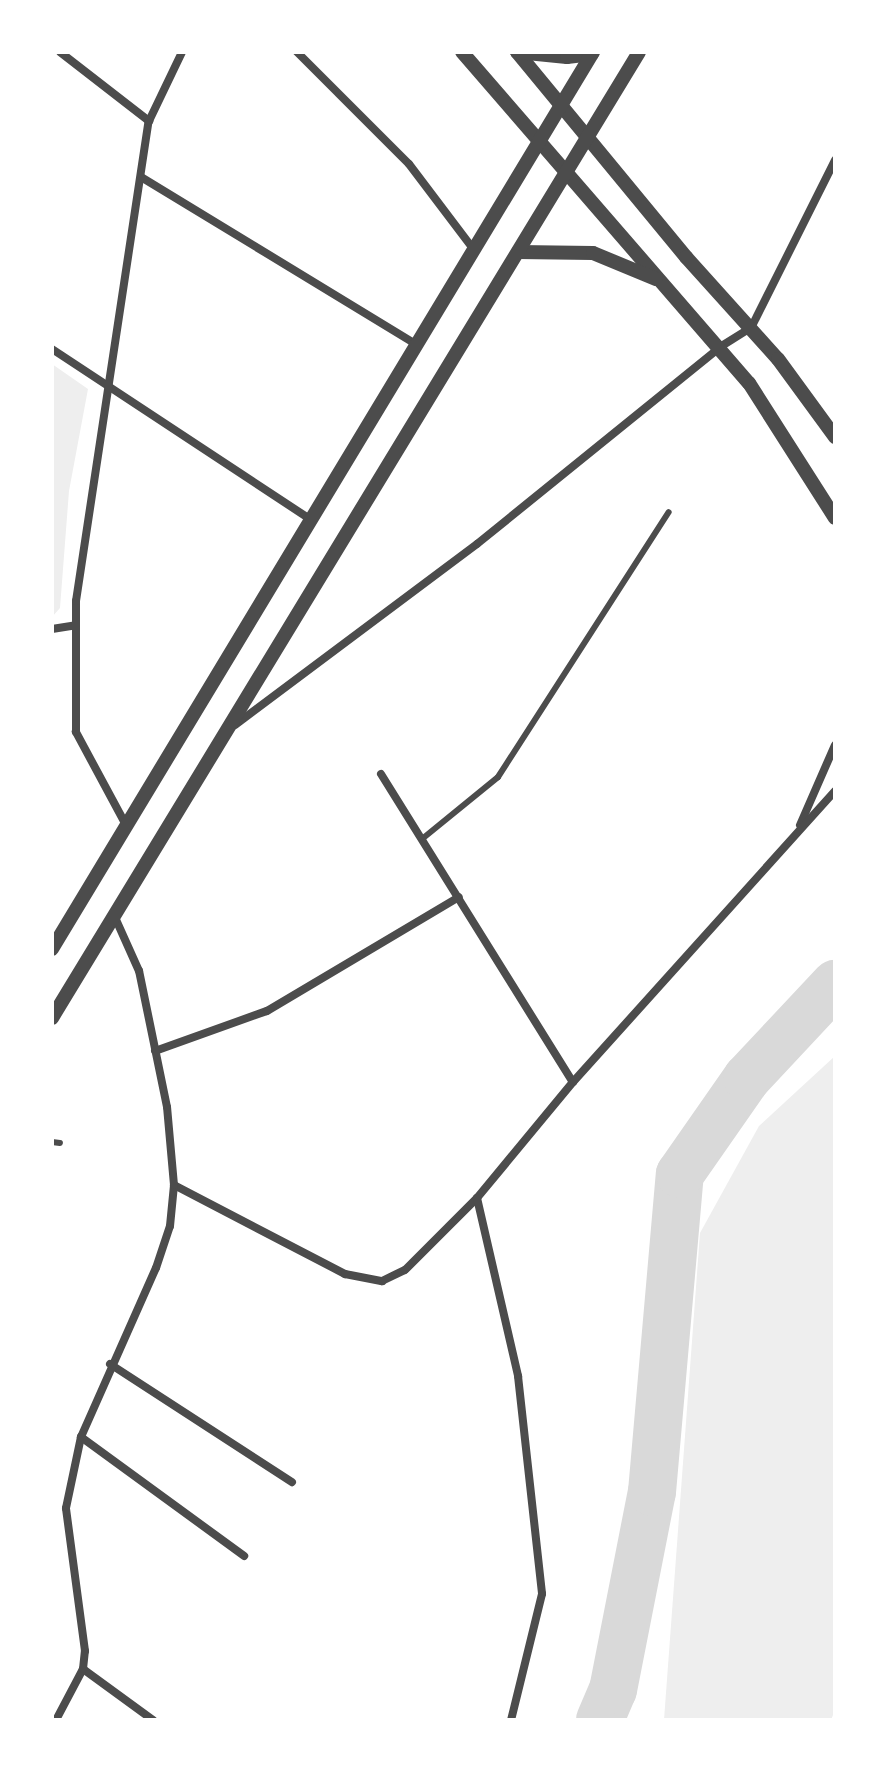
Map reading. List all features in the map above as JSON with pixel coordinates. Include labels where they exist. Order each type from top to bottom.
[{"type":"street","points":[[60,52],[149,121]]},
{"type":"street","points":[[126,826],[76,732],[76,625],[149,121],[182,52]]},
{"type":"street","points":[[297,52],[409,164],[474,250]]},
{"type":"street","points":[[462,52],[569,169],[660,281],[720,347],[787,439],[835,518]]},
{"type":"street","points":[[517,52],[567,57],[593,53]]},
{"type":"street","points":[[517,52],[809,397],[835,437]]},
{"type":"street","points":[[52,1018],[639,52]]},
{"type":"street","points":[[52,949],[593,53]]},
{"type":"street","points":[[225,733],[477,544],[720,347],[751,328],[835,160]]},
{"type":"street","points":[[141,177],[417,345]]},
{"type":"street","points":[[518,252],[593,253],[660,281]]},
{"type":"street","points":[[52,349],[311,520]]},
{"type":"street","points":[[52,629],[76,625]]},
{"type":"street","points":[[796,832],[835,745]]},
{"type":"street","points":[[381,774],[573,1082]]},
{"type":"street","points":[[174,1185],[367,1281],[382,1281],[405,1270],[477,1198],[573,1082],[835,791]]},
{"type":"street","points":[[155,1051],[267,1011],[459,897]]},
{"type":"street","points":[[56,1720],[83,1669],[82,1620],[66,1508],[81,1437],[110,1364],[156,1268],[170,1226],[174,1185],[155,1051],[139,971],[114,915]]},
{"type":"street","points":[[477,1198],[518,1376],[542,1594],[511,1720]]},
{"type":"street","points":[[110,1364],[292,1482]]},
{"type":"street","points":[[81,1437],[244,1556]]},
{"type":"street","points":[[83,1669],[153,1720]]},
{"type":"lane","points":[[422,839],[498,777],[669,512]]},
{"type":"shaded area","points":[[52,364],[88,389],[69,491],[60,608],[52,617]]},
{"type":"shaded area","points":[[835,1056],[835,1710],[831,1720],[664,1720],[700,1233],[759,1126]]},
{"type":"waterway","points":[[600,1720],[613,1690],[652,1492],[680,1174],[747,1078],[835,984]]}]
